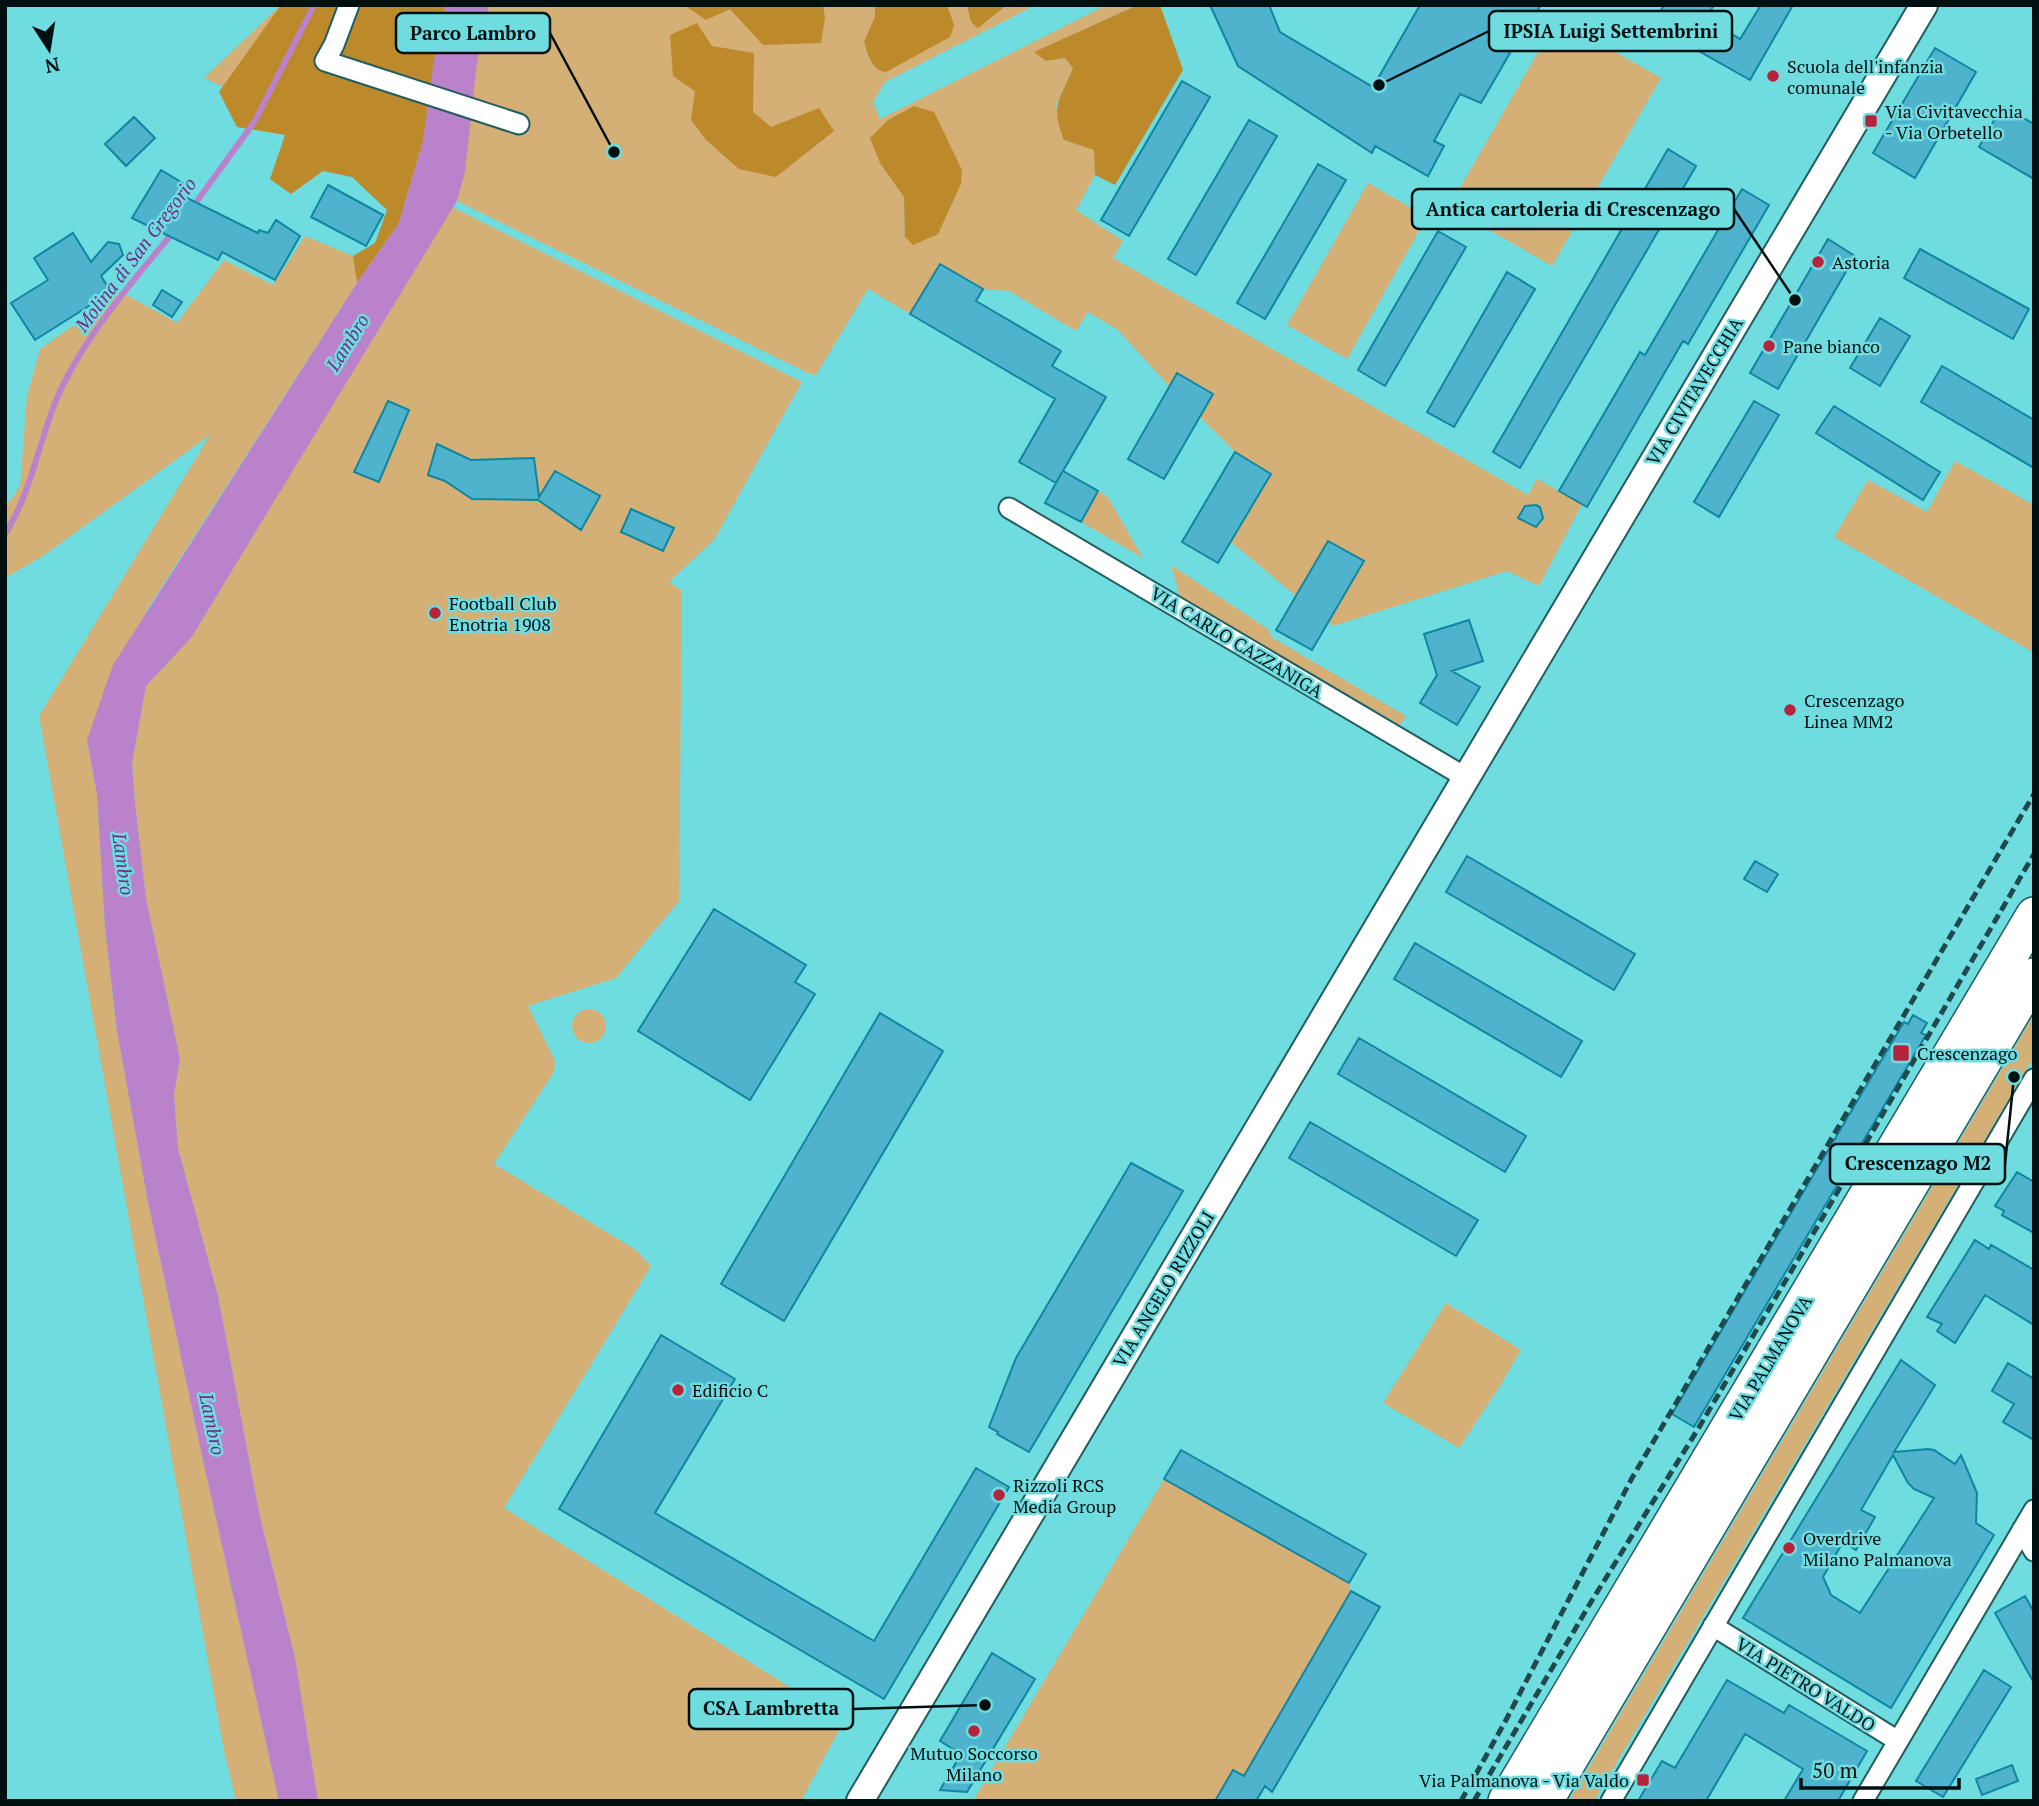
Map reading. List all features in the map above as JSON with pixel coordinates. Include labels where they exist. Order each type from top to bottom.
[{"type":"highway","name":"VIA PALMANOVA","points":[[1506,1801],[2034,915]]},
{"type":"highway","name":"VIA PALMANOVA","points":[[1545,1801],[2034,976]]},
{"type":"street","points":[[349,5],[325,61],[512,122]]},
{"type":"street","name":"VIA CIVITAVECCHIA","points":[[1465,777],[1924,5]]},
{"type":"street","name":"VIA CARLO CAZZANIGA","points":[[1009,508],[1465,777]]},
{"type":"street","name":"VIA ANGELO RIZZOLI","points":[[860,1801],[1465,777]]},
{"type":"street","points":[[1611,1801],[2034,1079]]},
{"type":"street","points":[[1863,1801],[2034,1510]]},
{"type":"street","points":[[2022,1530],[2034,1551]]},
{"type":"street","name":"VIA PIETRO VALDO","points":[[1713,1626],[1898,1741]]},
{"type":"shaded area","points":[[281,5],[1004,5],[978,28],[1007,5],[1036,5],[885,82],[873,102],[880,119],[1107,5],[1138,5],[1035,52],[1046,61],[1065,58],[1073,68],[1056,105],[1064,140],[1095,150],[1095,175],[1076,210],[1123,241],[1113,258],[1528,495],[1537,479],[1582,504],[1539,586],[1507,571],[1333,626],[1328,622],[1363,561],[1328,541],[1296,596],[1231,542],[1271,474],[1235,452],[1200,417],[1212,393],[1177,374],[1169,386],[1118,330],[1088,312],[1076,331],[1009,291],[983,289],[940,264],[910,314],[868,289],[816,375],[808,373],[457,201],[458,195],[204,78]],"holes":[[[962,170],[961,184],[938,234],[905,236],[904,197]]]},
{"type":"shaded area","points":[[281,5],[446,5],[434,61],[423,141],[399,223],[357,283],[353,256],[375,243],[387,210],[352,177],[323,171],[291,194],[270,179],[285,135],[237,127],[219,92]]},
{"type":"shaded area","points":[[684,5],[823,5],[825,18],[821,43],[763,45],[730,9],[706,20]]},
{"type":"shaded area","points":[[875,5],[947,5],[954,25],[950,37],[886,72],[881,71],[871,61],[864,42],[875,17]]},
{"type":"shaded area","points":[[967,5],[1007,5],[978,28],[971,22]]},
{"type":"shaded area","points":[[1138,5],[1160,5],[1183,70],[1115,185],[1095,175],[1094,150],[1064,140],[1057,110],[1073,68],[1065,58],[1046,61],[1034,52]]},
{"type":"shaded area","points":[[1557,19],[1661,78],[1552,266],[1449,207]]},
{"type":"shaded area","points":[[697,23],[712,46],[754,53],[753,112],[771,127],[819,108],[834,131],[776,177],[739,169],[706,140],[691,120],[695,91],[673,76],[670,35]]},
{"type":"shaded area","points":[[914,106],[934,112],[962,170],[961,184],[938,234],[913,245],[905,237],[904,197],[880,163],[870,138],[888,120]]},
{"type":"shaded area","points":[[1368,183],[1427,217],[1347,359],[1287,325]]},
{"type":"shaded area","points":[[452,207],[802,382],[714,540],[669,582],[682,591],[679,901],[616,978],[528,1006],[555,1061],[554,1072],[494,1164],[636,1250],[651,1266],[504,1508],[844,1721],[801,1801],[318,1801],[295,1658],[260,1517],[218,1296],[178,1148],[174,1095],[180,1059],[146,898],[132,763],[146,686],[191,638]]},
{"type":"shaded area","points":[[305,236],[353,256],[357,283],[148,608],[87,741],[97,794],[105,927],[117,1031],[148,1202],[279,1801],[236,1801],[224,1751],[39,716],[210,435],[43,556],[5,578],[5,508],[20,486],[27,396],[40,349],[121,292],[177,323],[224,260],[273,285]]},
{"type":"shaded area","points":[[1955,461],[2034,505],[2034,653],[1834,537],[1868,480],[1927,512]]},
{"type":"shaded area","points":[[1098,491],[1107,496],[1143,558],[1081,522]]},
{"type":"shaded area","points":[[1171,565],[1268,629],[1271,637],[1406,716],[1400,725],[1180,597]]},
{"type":"shaded area","points":[[589,1009],[601,1014],[606,1026],[601,1038],[589,1043],[577,1038],[572,1026],[577,1014]]},
{"type":"shaded area","points":[[2034,1015],[2034,1056],[1594,1801],[1569,1801]]},
{"type":"shaded area","points":[[1446,1303],[1521,1350],[1459,1448],[1383,1403]]},
{"type":"shaded area","points":[[1164,1479],[1349,1583],[1351,1591],[1244,1776],[1233,1770],[1215,1801],[973,1801]]},
{"type":"water","name":"Lambro","points":[[446,5],[489,5],[477,62],[465,172],[457,201],[191,638],[146,686],[132,763],[146,898],[180,1059],[174,1095],[178,1148],[218,1296],[260,1517],[295,1658],[318,1801],[279,1801],[148,1202],[117,1031],[105,927],[97,794],[87,740],[113,665],[357,283],[399,223],[423,141],[434,61]]},
{"type":"building","points":[[1210,5],[1269,5],[1280,32],[1373,87],[1420,5],[1541,5],[1528,25],[1511,14],[1494,43],[1510,53],[1481,103],[1460,94],[1434,141],[1444,146],[1428,176],[1375,146],[1372,153],[1238,66]]},
{"type":"building","points":[[1664,5],[1714,5],[1706,18],[1740,39],[1761,5],[1793,5],[1750,80],[1653,25]]},
{"type":"building","points":[[1935,48],[1976,72],[1915,178],[1873,153]]},
{"type":"building","points":[[1182,81],[1210,97],[1129,236],[1101,220]]},
{"type":"building","points":[[2002,106],[2034,124],[2034,179],[1979,147]]},
{"type":"building","points":[[134,117],[155,138],[126,166],[105,144]]},
{"type":"building","points":[[1249,120],[1277,136],[1196,275],[1168,259]]},
{"type":"building","points":[[1668,149],[1696,166],[1520,468],[1493,452]]},
{"type":"building","points":[[1318,164],[1346,180],[1265,319],[1237,303]]},
{"type":"building","points":[[161,170],[191,188],[187,198],[258,233],[259,230],[268,233],[276,220],[300,236],[275,280],[222,252],[218,260],[132,218]]},
{"type":"building","points":[[328,185],[383,215],[366,246],[311,217]]},
{"type":"building","points":[[1742,189],[1769,205],[1688,344],[1683,341],[1587,507],[1559,491],[1640,352],[1645,355]]},
{"type":"building","points":[[1438,231],[1466,247],[1385,386],[1358,370]]},
{"type":"building","points":[[73,233],[91,262],[108,242],[119,244],[123,255],[101,276],[111,292],[35,340],[11,303],[48,280],[34,258]]},
{"type":"building","points":[[1828,239],[1855,256],[1778,389],[1750,373]]},
{"type":"building","points":[[1920,249],[2029,309],[2013,339],[1904,278]]},
{"type":"building","points":[[940,264],[983,289],[976,301],[1061,351],[1052,366],[1106,397],[1063,471],[1098,491],[1081,522],[1045,503],[1056,483],[1019,462],[1055,399],[910,314]]},
{"type":"building","points":[[1507,272],[1535,289],[1454,427],[1427,412]]},
{"type":"building","points":[[162,290],[182,302],[172,317],[153,305]]},
{"type":"building","points":[[1880,318],[1910,336],[1880,386],[1850,368]]},
{"type":"building","points":[[1942,366],[2034,420],[2034,468],[1921,402]]},
{"type":"building","points":[[1177,373],[1213,394],[1164,479],[1128,459]]},
{"type":"building","points":[[388,401],[409,410],[379,482],[354,472]]},
{"type":"building","points":[[1754,401],[1779,415],[1719,517],[1694,502]]},
{"type":"building","points":[[1834,406],[1940,472],[1923,500],[1816,433]]},
{"type":"building","points":[[437,444],[471,460],[534,458],[539,497],[555,471],[600,496],[581,530],[538,500],[472,499],[445,481],[428,475]]},
{"type":"building","points":[[1235,452],[1271,474],[1218,563],[1182,542]]},
{"type":"building","points":[[1525,506],[1540,507],[1543,518],[1536,527],[1518,518]]},
{"type":"building","points":[[631,509],[674,528],[663,551],[621,532]]},
{"type":"building","points":[[1328,541],[1364,561],[1312,650],[1276,630]]},
{"type":"building","points":[[1469,620],[1483,661],[1452,671],[1480,687],[1457,725],[1420,703],[1437,675],[1424,634]]},
{"type":"building","points":[[1467,856],[1635,954],[1614,990],[1446,892]]},
{"type":"building","points":[[1755,861],[1778,874],[1767,892],[1744,879]]},
{"type":"building","points":[[714,909],[806,965],[795,982],[815,994],[750,1100],[638,1031]]},
{"type":"building","points":[[1415,943],[1582,1041],[1561,1077],[1394,979]]},
{"type":"building","points":[[880,1013],[943,1051],[784,1321],[721,1284]]},
{"type":"building","points":[[1913,1015],[1927,1023],[1921,1033],[1926,1035],[1694,1427],[1672,1414],[1904,1022],[1908,1024]]},
{"type":"building","points":[[1359,1038],[1526,1136],[1505,1172],[1338,1074]]},
{"type":"building","points":[[1310,1122],[1478,1220],[1456,1256],[1289,1158]]},
{"type":"building","points":[[1131,1163],[1183,1191],[1029,1452],[989,1427],[1016,1358]]},
{"type":"building","points":[[2017,1172],[2034,1182],[2034,1233],[2002,1215],[2004,1211],[1995,1206]]},
{"type":"building","points":[[1975,1240],[1989,1249],[1991,1245],[2034,1270],[2034,1325],[1985,1295],[1955,1343],[1937,1331],[1942,1324],[1927,1317]]},
{"type":"building","points":[[661,1335],[735,1379],[655,1513],[874,1641],[976,1468],[1009,1487],[884,1699],[559,1509]]},
{"type":"building","points":[[1901,1360],[1935,1385],[1894,1452],[1934,1450],[1955,1464],[1961,1455],[1977,1493],[1976,1523],[1994,1535],[1891,1708],[1743,1618]],"holes":[[[1893,1455],[1914,1489],[1934,1498],[1860,1613],[1831,1595],[1823,1577],[1843,1542],[1856,1550],[1875,1517],[1861,1510]]]},
{"type":"building","points":[[2008,1363],[2034,1379],[2034,1440],[2003,1422],[2014,1404],[1992,1391]]},
{"type":"building","points":[[1181,1450],[1366,1554],[1349,1583],[1164,1479]]},
{"type":"building","points":[[1351,1591],[1380,1607],[1272,1792],[1265,1786],[1256,1801],[1215,1801],[1233,1770],[1244,1776]]},
{"type":"building","points":[[2025,1596],[2034,1612],[2034,1683],[1995,1613]]},
{"type":"building","points":[[992,1653],[1035,1679],[967,1792],[940,1790],[961,1754],[940,1741]]},
{"type":"building","points":[[1984,1670],[2011,1687],[1943,1797],[1916,1781]]},
{"type":"building","points":[[1727,1680],[1784,1713],[1789,1705],[1867,1751],[1838,1801],[1784,1801],[1803,1769],[1745,1734],[1706,1801],[1638,1801],[1662,1761],[1675,1768]]},
{"type":"building","points":[[2012,1765],[2018,1781],[1982,1795],[1976,1779]]},
{"type":"waterway","name":"Molina di San Gregorio","points":[[192,208],[255,121],[314,5]]},
{"type":"waterway","name":"Molina di San Gregorio","points":[[5,534],[21,503],[55,403],[78,357],[108,313],[175,230]]},
{"type":"railway","points":[[1461,1801],[1632,1478],[2034,794]]},
{"type":"railway","points":[[1474,1801],[1591,1602],[1698,1429],[2034,854]]},
{"type":"place","name":"Scuola dell'infanzia comunale","points":[[1773,76]]},
{"type":"place","name":"IPSIA Luigi Settembrini","points":[[1379,85]]},
{"type":"place","name":"Via Civitavecchia - Via Orbetello","points":[[1871,121]]},
{"type":"place","name":"Parco Lambro","points":[[614,152]]},
{"type":"place","name":"Astoria","points":[[1818,262]]},
{"type":"place","name":"Antica cartoleria di Crescenzago","points":[[1795,300]]},
{"type":"place","name":"Pane bianco","points":[[1769,346]]},
{"type":"place","name":"Football Club Enotria 1908","points":[[435,613]]},
{"type":"place","name":"Crescenzago Linea MM2","points":[[1790,710]]},
{"type":"place","name":"Crescenzago","points":[[1901,1053]]},
{"type":"place","name":"Crescenzago M2","points":[[2014,1077]]},
{"type":"place","name":"Edificio C","points":[[678,1390]]},
{"type":"place","name":"Rizzoli RCS Media Group","points":[[999,1495]]},
{"type":"place","name":"Overdrive Milano Palmanova","points":[[1789,1548]]},
{"type":"place","name":"CSA Lambretta","points":[[985,1705]]},
{"type":"place","name":"Mutuo Soccorso Milano","points":[[974,1731]]},
{"type":"place","name":"Via Palmanova - Via Valdo","points":[[1643,1780]]}]
